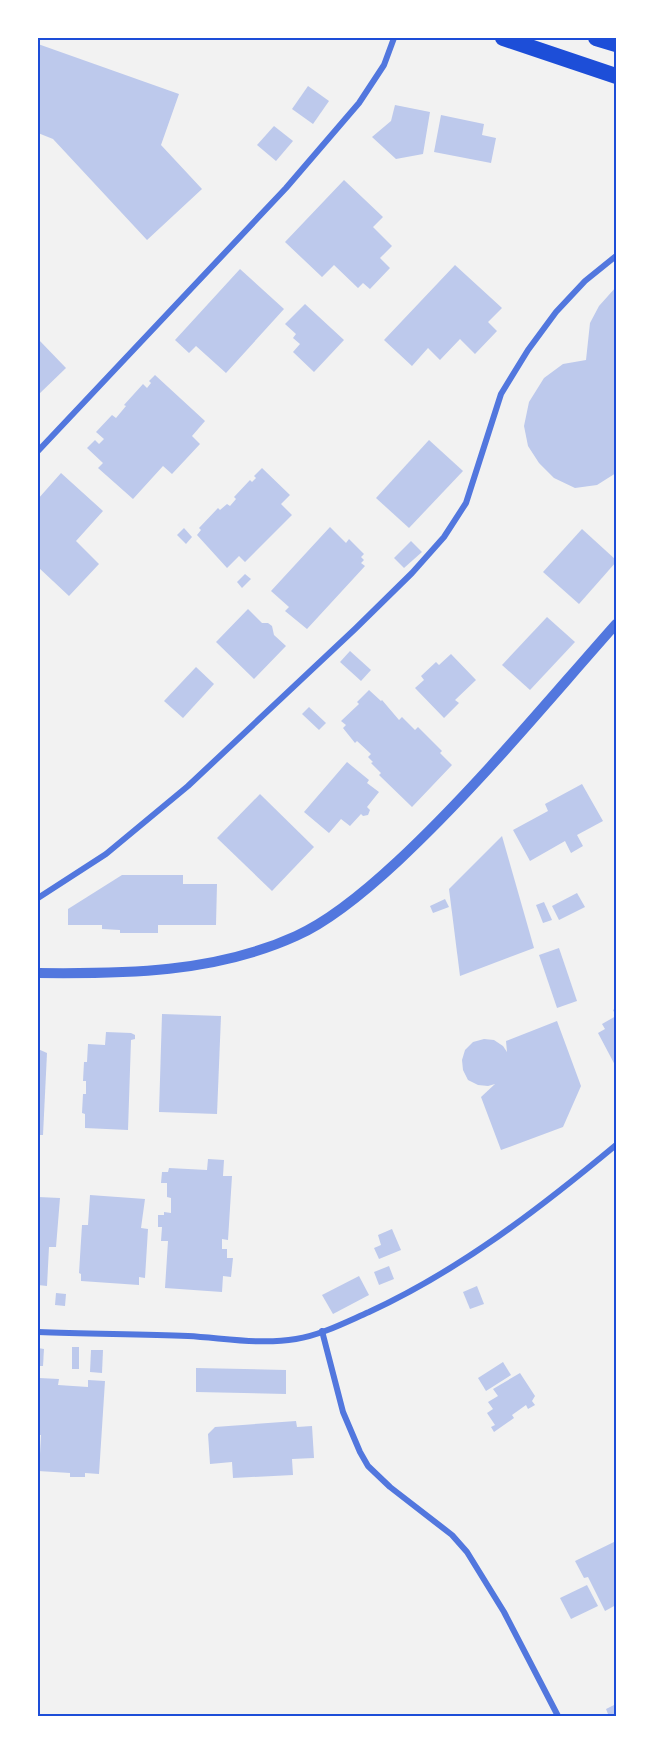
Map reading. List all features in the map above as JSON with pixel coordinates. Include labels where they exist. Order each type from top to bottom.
[{"type":"highway","points":[[503,38],[616,76]]},
{"type":"highway","points":[[596,38],[616,44]]},
{"type":"street","points":[[38,451],[286,188],[359,103],[384,65],[394,38]]},
{"type":"street","points":[[38,898],[106,854],[188,786],[363,621],[438,544],[466,503],[501,394],[528,350],[556,312],[585,281],[616,256]]},
{"type":"street","points":[[38,973],[118,974],[225,961],[298,936],[336,912],[376,881],[437,824],[616,624]]},
{"type":"street","points":[[38,1332],[189,1336],[248,1342],[297,1339],[322,1331],[408,1294],[482,1249],[555,1196],[616,1144]]},
{"type":"street","points":[[322,1331],[343,1412],[368,1466],[390,1487],[453,1535],[467,1552],[504,1611],[558,1716]]},
{"type":"building","points":[[38,44],[179,94],[161,145],[202,189],[147,240],[53,139],[38,133]]},
{"type":"building","points":[[308,86],[329,101],[313,124],[292,109]]},
{"type":"building","points":[[395,105],[430,112],[423,154],[396,159],[372,137],[391,121]]},
{"type":"building","points":[[441,115],[484,124],[482,135],[496,138],[491,163],[434,152]]},
{"type":"building","points":[[274,126],[293,141],[276,161],[257,145]]},
{"type":"building","points":[[344,180],[383,217],[373,227],[392,246],[380,258],[390,268],[370,289],[363,283],[358,288],[334,265],[322,277],[285,242]]},
{"type":"building","points":[[455,265],[502,308],[488,322],[497,331],[475,354],[460,339],[440,360],[428,348],[412,366],[384,340]]},
{"type":"building","points":[[240,269],[284,309],[226,373],[196,346],[189,353],[175,340]]},
{"type":"building","points":[[616,287],[616,473],[597,485],[575,488],[554,478],[539,463],[528,446],[524,426],[529,402],[544,378],[563,364],[586,360],[590,323],[599,306]]},
{"type":"building","points":[[305,304],[344,340],[314,372],[293,352],[300,344],[293,338],[296,334],[285,324]]},
{"type":"building","points":[[38,339],[66,368],[38,395]]},
{"type":"building","points":[[155,375],[205,421],[192,436],[200,444],[172,474],[163,466],[133,499],[98,468],[103,463],[87,448],[95,440],[99,444],[104,439],[96,432],[112,415],[116,418],[126,406],[124,405],[143,384],[147,388],[151,383],[149,381]]},
{"type":"building","points":[[429,440],[463,471],[409,528],[376,498]]},
{"type":"building","points":[[262,468],[290,495],[281,504],[292,515],[245,562],[239,556],[227,568],[197,535],[201,530],[199,528],[218,508],[220,510],[227,504],[230,506],[236,499],[234,497],[250,480],[252,482],[256,478],[254,476]]},
{"type":"building","points":[[61,473],[103,511],[76,541],[99,564],[69,596],[38,567],[38,499]]},
{"type":"building","points":[[330,527],[346,543],[349,539],[364,554],[361,557],[364,560],[361,563],[365,566],[307,629],[285,611],[289,607],[271,591]]},
{"type":"building","points":[[184,528],[192,537],[186,544],[177,535]]},
{"type":"building","points":[[582,529],[616,562],[579,604],[543,572]]},
{"type":"building","points":[[411,541],[422,552],[404,568],[394,558]]},
{"type":"building","points":[[245,574],[251,579],[242,588],[237,582]]},
{"type":"building","points":[[248,609],[262,623],[272,626],[274,635],[286,646],[254,679],[216,642]]},
{"type":"building","points":[[547,617],[575,642],[530,690],[502,665]]},
{"type":"building","points":[[350,651],[371,670],[361,681],[340,662]]},
{"type":"building","points":[[451,654],[476,680],[455,700],[459,703],[444,718],[415,688],[424,680],[421,676],[436,662],[439,665]]},
{"type":"building","points":[[196,667],[214,684],[183,718],[164,701]]},
{"type":"building","points":[[369,690],[382,700],[399,720],[402,717],[415,730],[418,727],[442,751],[440,753],[452,765],[412,807],[379,775],[381,773],[368,757],[371,754],[357,741],[355,743],[343,728],[346,725],[341,721],[359,704],[357,702]]},
{"type":"building","points":[[309,707],[326,723],[319,730],[302,714]]},
{"type":"building","points":[[347,762],[369,780],[367,783],[379,792],[367,807],[370,810],[368,815],[361,814],[350,826],[341,819],[329,833],[304,812]]},
{"type":"building","points":[[582,784],[603,821],[577,835],[583,846],[571,853],[565,841],[530,861],[513,830],[548,811],[545,804]]},
{"type":"building","points":[[260,794],[314,847],[272,891],[217,838]]},
{"type":"building","points":[[502,836],[534,948],[460,976],[449,889]]},
{"type":"building","points":[[122,875],[183,875],[183,884],[217,884],[216,925],[158,925],[158,933],[120,933],[120,930],[102,929],[102,925],[68,925],[68,909]]},
{"type":"building","points":[[577,893],[585,907],[559,920],[552,906]]},
{"type":"building","points":[[445,899],[449,907],[433,913],[430,906]]},
{"type":"building","points":[[544,902],[552,920],[543,923],[536,905]]},
{"type":"building","points":[[559,948],[577,1001],[557,1008],[539,955]]},
{"type":"building","points":[[162,1014],[221,1016],[217,1114],[159,1112]]},
{"type":"building","points":[[616,1016],[616,1067],[598,1033],[605,1029],[602,1024]]},
{"type":"building","points":[[557,1021],[581,1086],[563,1127],[501,1150],[481,1097],[495,1084],[478,1085],[468,1080],[463,1070],[462,1060],[465,1050],[473,1042],[484,1039],[494,1040],[507,1052],[506,1041]]},
{"type":"building","points":[[106,1032],[135,1035],[135,1039],[131,1040],[128,1130],[85,1128],[85,1114],[82,1113],[83,1094],[86,1094],[86,1081],[83,1081],[84,1062],[87,1062],[88,1044],[105,1045]]},
{"type":"building","points":[[38,1049],[47,1053],[43,1135],[38,1135]]},
{"type":"building","points":[[208,1159],[224,1160],[223,1176],[232,1176],[228,1240],[222,1239],[222,1249],[227,1249],[227,1258],[233,1258],[231,1277],[223,1276],[222,1292],[165,1288],[168,1241],[161,1241],[162,1227],[158,1227],[158,1215],[164,1215],[164,1212],[171,1213],[171,1198],[167,1197],[167,1183],[161,1183],[162,1172],[168,1172],[169,1168],[207,1170]]},
{"type":"building","points":[[90,1195],[145,1199],[141,1228],[148,1229],[145,1278],[139,1277],[139,1285],[81,1281],[79,1273],[82,1225],[88,1225]]},
{"type":"building","points":[[38,1197],[60,1198],[56,1247],[49,1247],[47,1286],[38,1285]]},
{"type":"building","points":[[392,1229],[401,1250],[379,1259],[374,1248],[381,1245],[378,1235]]},
{"type":"building","points":[[389,1266],[394,1279],[379,1285],[374,1272]]},
{"type":"building","points":[[359,1276],[369,1295],[333,1314],[322,1295]]},
{"type":"building","points":[[477,1286],[484,1304],[470,1309],[463,1292]]},
{"type":"building","points":[[56,1293],[66,1294],[65,1306],[55,1305]]},
{"type":"building","points":[[72,1347],[79,1347],[79,1369],[72,1369]]},
{"type":"building","points":[[38,1348],[44,1349],[43,1366],[38,1366]]},
{"type":"building","points":[[91,1350],[103,1350],[102,1373],[90,1372]]},
{"type":"building","points":[[503,1362],[511,1375],[486,1391],[478,1378]]},
{"type":"building","points":[[196,1368],[286,1370],[286,1394],[196,1392]]},
{"type":"building","points":[[520,1373],[535,1396],[532,1401],[535,1405],[528,1409],[526,1405],[512,1415],[514,1418],[494,1432],[491,1427],[495,1425],[487,1413],[493,1409],[488,1402],[498,1396],[493,1389]]},
{"type":"building","points":[[39,1378],[59,1379],[58,1385],[88,1387],[88,1380],[105,1381],[99,1474],[85,1473],[85,1477],[70,1477],[70,1473],[38,1471],[41,1435],[38,1435]]},
{"type":"building","points":[[296,1421],[297,1427],[312,1426],[314,1458],[292,1459],[293,1475],[233,1478],[232,1462],[210,1464],[208,1434],[215,1427]]},
{"type":"building","points":[[616,1541],[616,1605],[605,1611],[588,1577],[584,1578],[575,1561]]},
{"type":"building","points":[[587,1585],[598,1606],[571,1619],[560,1598]]},
{"type":"building","points":[[616,1704],[616,1716],[603,1716],[608,1714],[606,1709]]}]
